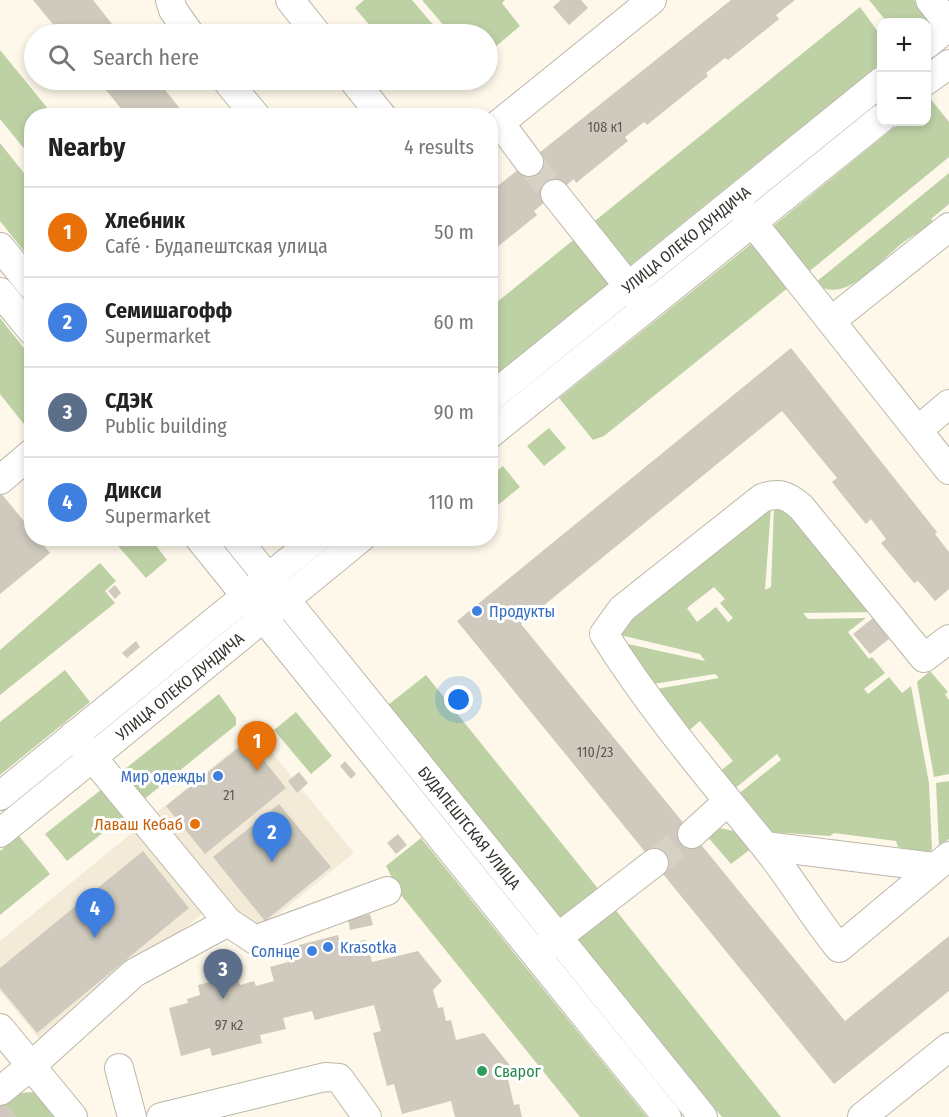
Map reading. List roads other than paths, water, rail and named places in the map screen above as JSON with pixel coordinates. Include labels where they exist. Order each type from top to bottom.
[{"type":"street","points":[[170,0],[173,10],[183,24]]},
{"type":"street","points":[[290,0],[309,24]]},
{"type":"street","points":[[498,124],[621,9],[652,0]]},
{"type":"street","points":[[930,0],[949,26],[931,42]]},
{"type":"street","points":[[931,78],[949,63]]},
{"type":"street","name":"УЛИЦА ОЛЕКО ДУНДИЧА","points":[[498,427],[638,297],[735,200],[877,85]]},
{"type":"street","points":[[234,90],[249,108]]},
{"type":"street","points":[[361,90],[376,108]]},
{"type":"street","name":"УЛИЦА ОЛЕКО ДУНДИЧА","points":[[498,393],[753,222],[877,122]]},
{"type":"street","points":[[498,130],[529,162]]},
{"type":"street","points":[[555,194],[638,297]]},
{"type":"street","points":[[735,200],[949,470]]},
{"type":"street","points":[[831,321],[949,227]]},
{"type":"street","points":[[0,247],[24,276]]},
{"type":"street","points":[[0,292],[24,321]]},
{"type":"street","points":[[918,430],[949,404]]},
{"type":"street","points":[[0,480],[24,460]]},
{"type":"street","points":[[942,862],[839,948],[765,846],[632,679],[604,634],[622,609],[762,498],[785,494],[801,507],[924,658],[949,639]]},
{"type":"street","name":"БУДАПЕШТСКАЯ УЛИЦА","points":[[205,546],[667,1117]]},
{"type":"street","name":"БУДАПЕШТСКАЯ УЛИЦА","points":[[242,546],[704,1117]]},
{"type":"street","name":"УЛИЦА ОЛЕКО ДУНДИЧА","points":[[277,589],[311,546]]},
{"type":"street","name":"УЛИЦА ОЛЕКО ДУНДИЧА","points":[[0,796],[74,735],[277,589],[348,546]]},
{"type":"street","name":"УЛИЦА ОЛЕКО ДУНДИЧА","points":[[0,833],[92,758],[254,607]]},
{"type":"street","points":[[74,735],[228,922],[255,940],[387,891]]},
{"type":"street","points":[[692,834],[728,802]]},
{"type":"street","points":[[765,846],[942,862]]},
{"type":"street","points":[[536,955],[654,863]]},
{"type":"street","points":[[0,1091],[134,973],[228,922]]},
{"type":"street","points":[[12,1030],[31,1066],[73,1117]]},
{"type":"street","points":[[862,1117],[949,1047]]},
{"type":"street","points":[[119,1068],[132,1117]]},
{"type":"street","points":[[161,1117],[325,1077],[339,1078],[367,1117]]},
{"type":"tunnel","points":[[529,162],[555,194]]},
{"type":"tunnel","points":[[654,863],[692,834]]},
{"type":"place","name":"Продукты","points":[[477,611]]},
{"type":"place","name":"Хлебник","points":[[257,771]]},
{"type":"place","name":"Мир одежды","points":[[218,776]]},
{"type":"place","name":"Лаваш Кебаб","points":[[195,824]]},
{"type":"place","name":"Семишагофф","points":[[272,862]]},
{"type":"place","name":"Дикси","points":[[95,938]]},
{"type":"place","name":"Krasotka","points":[[328,947]]},
{"type":"place","name":"Солнце","points":[[312,951]]},
{"type":"place","name":"СДЭК","points":[[223,999]]},
{"type":"place","name":"Сварог","points":[[482,1071]]}]
